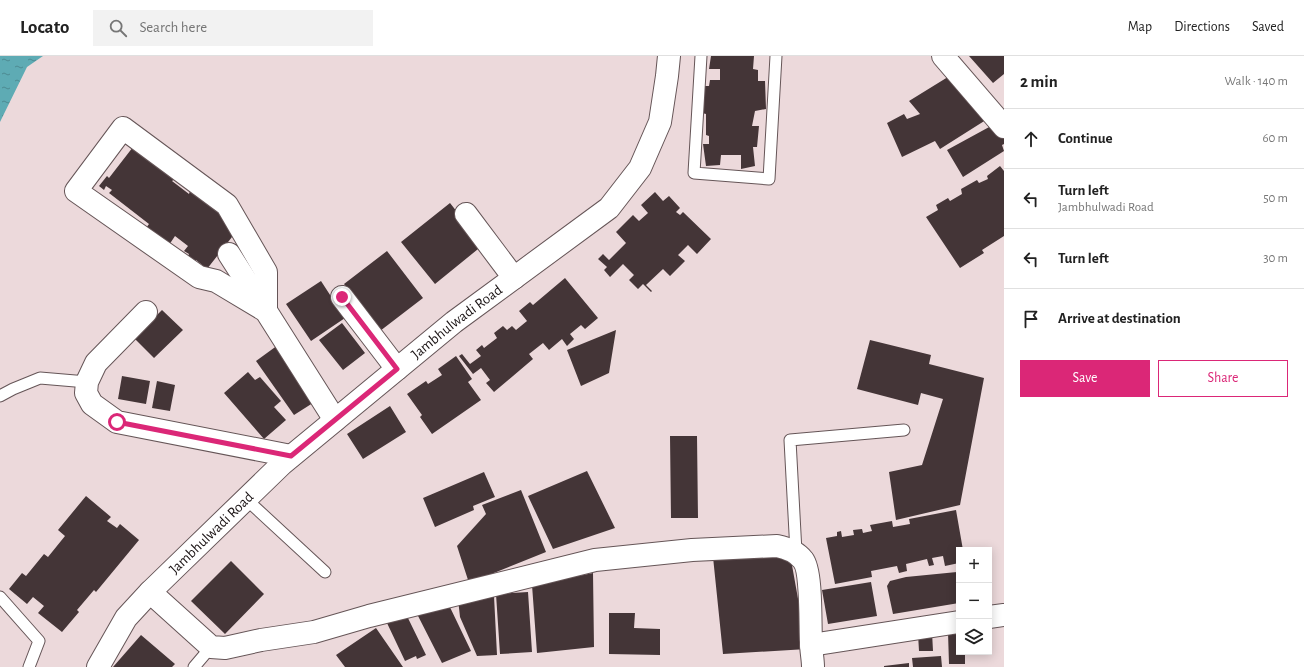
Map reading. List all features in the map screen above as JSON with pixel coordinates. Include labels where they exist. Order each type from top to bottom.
[{"type":"street","name":"Jambhulwadi Road","points":[[98,667],[126,618],[150,592],[282,464],[454,322],[610,208],[640,168],[660,122],[669,56]]},
{"type":"street","points":[[943,56],[1004,126]]},
{"type":"street","points":[[123,128],[227,206],[266,272],[266,311],[216,281],[199,276],[76,191],[123,128]]},
{"type":"street","points":[[466,214],[514,278]]},
{"type":"street","points":[[229,254],[335,420]]},
{"type":"street","points":[[342,297],[397,369]]},
{"type":"street","points":[[146,312],[96,363],[87,382],[86,393],[92,404],[117,422],[291,456]]},
{"type":"street","points":[[150,592],[211,647],[225,648],[262,640],[314,632],[369,616],[596,560],[692,550],[777,546],[796,552],[804,561],[808,572],[811,645],[814,667]]},
{"type":"street","points":[[992,617],[1004,615]]},
{"type":"street","points":[[811,645],[956,622]]},
{"type":"lane","points":[[701,56],[694,173],[769,179],[776,56]]},
{"type":"lane","points":[[0,396],[40,378],[87,382]]},
{"type":"lane","points":[[796,552],[790,440],[904,430]]},
{"type":"lane","points":[[246,499],[324,572]]},
{"type":"lane","points":[[0,597],[39,641],[29,667]]},
{"type":"lane","points":[[194,667],[211,647]]},
{"type":"water","points":[[0,56],[43,56],[27,67],[0,122]]},
{"type":"building","points":[[711,56],[754,56],[753,69],[758,70],[758,81],[765,81],[766,109],[755,111],[752,126],[759,126],[757,147],[753,147],[755,166],[741,169],[741,155],[721,155],[720,165],[706,166],[703,144],[709,144],[709,136],[706,135],[706,114],[702,113],[703,86],[709,86],[710,80],[720,80],[720,69],[709,69]]},
{"type":"building","points":[[969,56],[1004,56],[1004,74],[993,83]]},
{"type":"building","points":[[956,72],[989,118],[940,149],[935,141],[902,157],[887,123],[904,114],[907,119],[920,114],[909,101]]},
{"type":"building","points":[[991,126],[1004,137],[1004,144],[1002,145],[1004,151],[963,177],[947,150]]},
{"type":"building","points":[[133,147],[175,179],[172,181],[189,194],[190,191],[239,228],[207,269],[196,260],[195,262],[188,256],[189,254],[184,251],[188,246],[175,236],[169,245],[146,228],[149,224],[109,193],[112,190],[106,186],[104,190],[99,186],[107,176],[109,178]]},
{"type":"building","points":[[1000,166],[1004,171],[1004,236],[982,250],[984,253],[960,268],[926,217],[938,210],[936,205],[948,198],[950,201],[962,194],[961,189],[977,180],[979,183],[988,179],[987,176]]},
{"type":"building","points":[[655,192],[663,201],[669,196],[680,208],[676,212],[680,215],[683,212],[711,239],[697,254],[688,245],[678,255],[685,261],[670,276],[663,269],[646,285],[652,291],[651,292],[643,284],[638,289],[629,280],[634,275],[623,264],[610,277],[604,270],[607,267],[598,259],[603,254],[609,260],[626,243],[616,232],[633,215],[639,221],[648,213],[641,205]]},
{"type":"building","points":[[450,203],[483,245],[435,284],[401,242]]},
{"type":"building","points":[[387,251],[423,298],[380,331],[344,284]]},
{"type":"building","points":[[565,278],[598,318],[585,329],[581,325],[570,334],[574,339],[567,346],[562,339],[549,350],[543,343],[529,354],[533,359],[494,392],[486,383],[490,380],[481,368],[473,374],[459,356],[462,354],[470,364],[481,356],[476,350],[482,345],[484,348],[497,338],[494,333],[503,326],[507,330],[512,326],[516,330],[527,321],[519,311],[530,302],[533,305]]},
{"type":"building","points":[[321,281],[345,318],[311,341],[286,304]]},
{"type":"building","points":[[162,310],[183,330],[154,358],[134,338]]},
{"type":"building","points":[[342,323],[365,353],[343,370],[319,340]]},
{"type":"building","points":[[616,330],[609,373],[581,386],[567,350]]},
{"type":"building","points":[[870,340],[931,355],[929,364],[984,378],[960,505],[896,520],[889,472],[922,465],[943,399],[921,393],[918,405],[857,389]]},
{"type":"building","points":[[278,345],[316,401],[294,415],[256,361]]},
{"type":"building","points":[[456,356],[472,379],[468,382],[481,400],[432,434],[420,417],[422,415],[407,394],[426,381],[428,384],[442,375],[438,369]]},
{"type":"building","points":[[248,372],[255,380],[260,377],[281,401],[274,407],[286,420],[264,439],[224,393]]},
{"type":"building","points":[[122,376],[150,381],[146,404],[118,399]]},
{"type":"building","points":[[157,381],[175,385],[170,411],[152,408]]},
{"type":"building","points":[[390,406],[406,432],[363,459],[347,434]]},
{"type":"building","points":[[670,436],[697,436],[698,518],[671,518]]},
{"type":"building","points":[[587,471],[615,528],[553,549],[528,496]]},
{"type":"building","points":[[484,472],[495,497],[473,506],[474,510],[435,527],[423,498]]},
{"type":"building","points":[[521,490],[546,552],[469,583],[457,546],[486,514],[482,505]]},
{"type":"building","points":[[86,496],[111,517],[107,521],[117,528],[120,524],[139,540],[96,592],[94,590],[77,610],[79,612],[62,632],[38,613],[44,606],[33,597],[27,604],[9,589],[22,573],[26,576],[44,554],[48,557],[65,536],[58,530]]},
{"type":"building","points":[[956,510],[962,547],[956,547],[956,564],[945,566],[943,556],[932,558],[934,565],[929,566],[927,559],[906,564],[907,571],[899,573],[897,566],[871,571],[872,577],[835,584],[826,538],[837,536],[837,532],[841,531],[842,537],[854,535],[853,530],[862,529],[863,533],[872,531],[870,525],[892,521],[893,527],[910,524],[909,519]]},
{"type":"building","points":[[790,554],[807,649],[723,654],[713,557]]},
{"type":"building","points":[[231,561],[264,594],[225,634],[191,601]]},
{"type":"building","points":[[956,572],[956,604],[893,614],[887,586],[890,581],[906,577]]},
{"type":"building","points":[[593,573],[594,647],[537,653],[532,585]]},
{"type":"building","points":[[871,582],[877,616],[828,624],[822,590]]},
{"type":"building","points":[[528,592],[532,652],[500,654],[496,594]]},
{"type":"building","points":[[494,596],[497,655],[477,656],[460,617],[458,599]]},
{"type":"building","points":[[447,601],[471,651],[442,663],[415,610]]},
{"type":"building","points":[[609,613],[635,613],[634,628],[660,629],[660,655],[609,654]]},
{"type":"building","points":[[406,614],[426,655],[417,659],[416,656],[405,661],[387,623]]},
{"type":"building","points":[[376,628],[403,667],[345,667],[336,655]]},
{"type":"building","points":[[932,632],[933,651],[919,651],[918,634]]},
{"type":"building","points":[[948,632],[956,632],[956,655],[965,655],[965,664],[949,664]]},
{"type":"building","points":[[141,635],[175,664],[172,667],[113,667]]},
{"type":"building","points":[[941,656],[942,667],[913,667],[912,658]]},
{"type":"building","points":[[909,663],[909,667],[884,667],[884,666]]},
{"type":"route","points":[[117,422],[291,456],[397,369],[342,297]]}]
